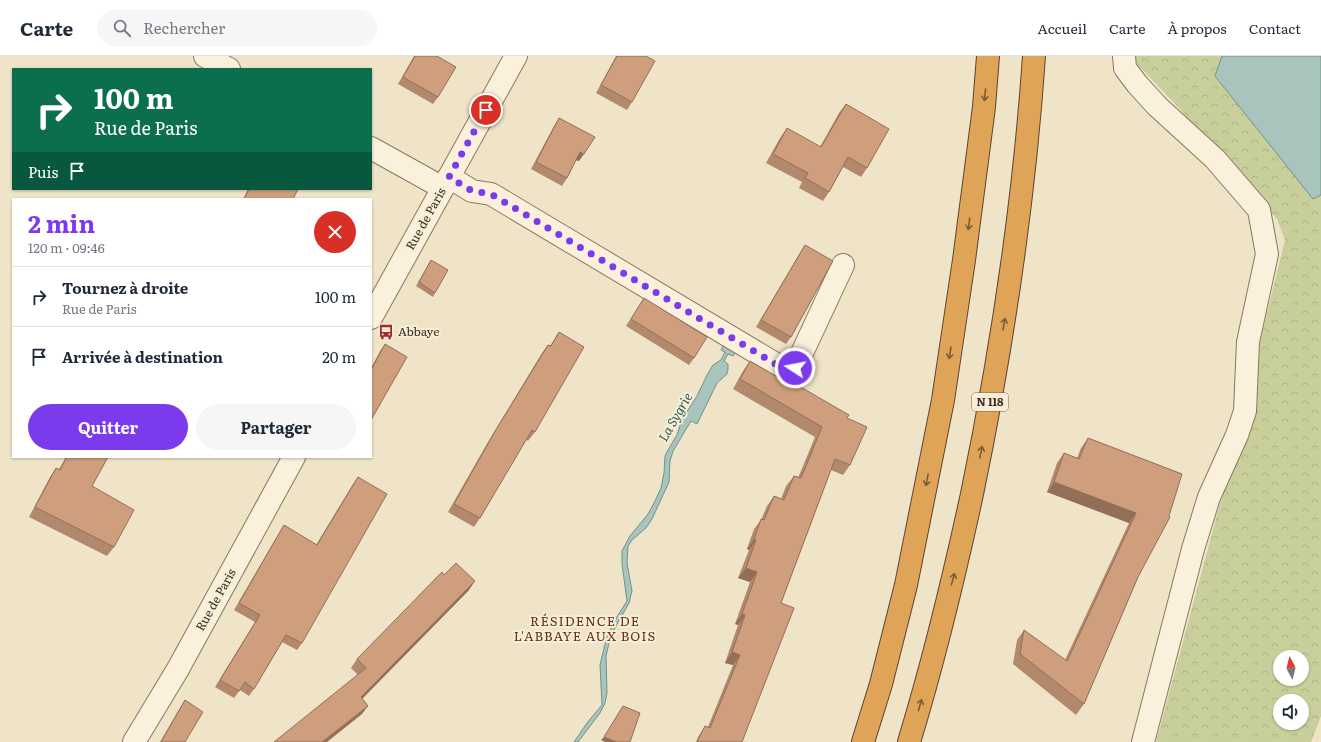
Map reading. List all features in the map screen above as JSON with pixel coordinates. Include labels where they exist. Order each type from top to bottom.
[{"type":"highway","points":[[863,742],[881,684],[906,585],[943,400],[964,260],[984,107],[988,56]]},
{"type":"highway","name":"N 118","points":[[909,742],[957,563],[987,420],[1012,271],[1029,127],[1034,56]]},
{"type":"street","points":[[205,56],[227,68]]},
{"type":"street","name":"Rue de Paris","points":[[372,316],[516,56]]},
{"type":"street","points":[[1124,56],[1125,68],[1137,84],[1157,106],[1215,159],[1259,210],[1267,254],[1248,342],[1245,411],[1237,434],[1208,497],[1143,742]]},
{"type":"street","points":[[372,148],[446,182],[472,191],[491,194],[784,369],[795,368],[843,265]]},
{"type":"street","name":"Rue de Paris","points":[[134,742],[178,669],[293,458]]},
{"type":"green space","points":[[1135,56],[1222,56],[1215,76],[1313,198],[1321,195],[1321,716],[1311,742],[1156,742],[1222,496],[1285,240],[1277,219],[1242,183],[1179,108],[1136,63]]},
{"type":"water","points":[[1222,56],[1321,56],[1321,195],[1313,199],[1215,76]]},
{"type":"water","points":[[724,344],[736,352],[733,356],[728,354],[724,361],[728,364],[727,374],[717,383],[697,424],[691,421],[673,451],[670,461],[669,482],[652,519],[646,528],[632,540],[628,546],[627,563],[632,591],[629,603],[611,635],[606,656],[607,693],[605,703],[600,713],[578,742],[574,742],[602,705],[600,665],[607,636],[627,601],[622,564],[622,551],[630,536],[648,514],[654,503],[661,488],[665,456],[677,435],[682,419],[697,396],[707,375],[713,365],[721,360],[725,352],[721,350]]},
{"type":"building","points":[[415,56],[437,56],[456,67],[438,97],[403,77]]},
{"type":"building","points":[[617,56],[646,56],[655,61],[632,102],[601,85]]},
{"type":"building","points":[[846,104],[889,129],[867,168],[848,157],[829,192],[805,178],[808,173],[773,154],[787,128],[821,147]]},
{"type":"building","points":[[559,118],[595,137],[584,154],[580,152],[567,178],[536,162]]},
{"type":"building","points":[[248,190],[298,190],[294,198],[244,198]]},
{"type":"building","points":[[805,245],[833,261],[791,337],[761,320]]},
{"type":"building","points":[[431,260],[448,270],[435,293],[419,282]]},
{"type":"building","points":[[644,298],[707,337],[694,358],[631,319]]},
{"type":"building","points":[[559,332],[584,347],[535,432],[532,430],[480,518],[454,504],[494,433],[548,345],[551,346]]},
{"type":"building","points":[[385,344],[407,357],[372,418],[372,368]]},
{"type":"building","points":[[750,361],[791,385],[792,382],[849,415],[847,418],[867,427],[850,465],[835,459],[781,603],[794,608],[742,742],[697,742],[705,726],[710,728],[740,655],[732,652],[745,615],[742,614],[757,572],[746,568],[756,540],[754,539],[761,519],[764,520],[774,496],[784,500],[794,476],[801,478],[822,427],[740,379]]},
{"type":"building","points":[[1088,438],[1182,474],[1169,516],[1170,517],[1138,577],[1084,704],[1020,654],[1024,630],[1067,661],[1136,513],[1054,482],[1064,453],[1079,459]]},
{"type":"building","points":[[66,458],[107,458],[92,486],[134,510],[114,547],[35,507],[56,468],[60,470]]},
{"type":"building","points":[[358,477],[387,494],[302,643],[286,635],[254,689],[245,682],[239,691],[220,680],[260,615],[239,603],[284,525],[317,545]]},
{"type":"building","points":[[456,563],[475,581],[361,697],[368,706],[322,742],[274,742],[366,668],[357,659],[442,572],[444,575]]},
{"type":"building","points":[[185,700],[203,712],[185,742],[161,742]]},
{"type":"building","points":[[623,706],[640,713],[630,742],[617,742],[604,737]]},
{"type":"place","name":"Abbaye","points":[[386,332]]},
{"type":"district","name":"RÉSIDENCE DE L'ABBAYE AUX BOIS","points":[[585,628]]},
{"type":"route","points":[[486,110],[449,177],[472,191],[491,194],[784,369],[795,368]]},
{"type":"water label","name":"La Sygrie","points":[[675,417]]}]
